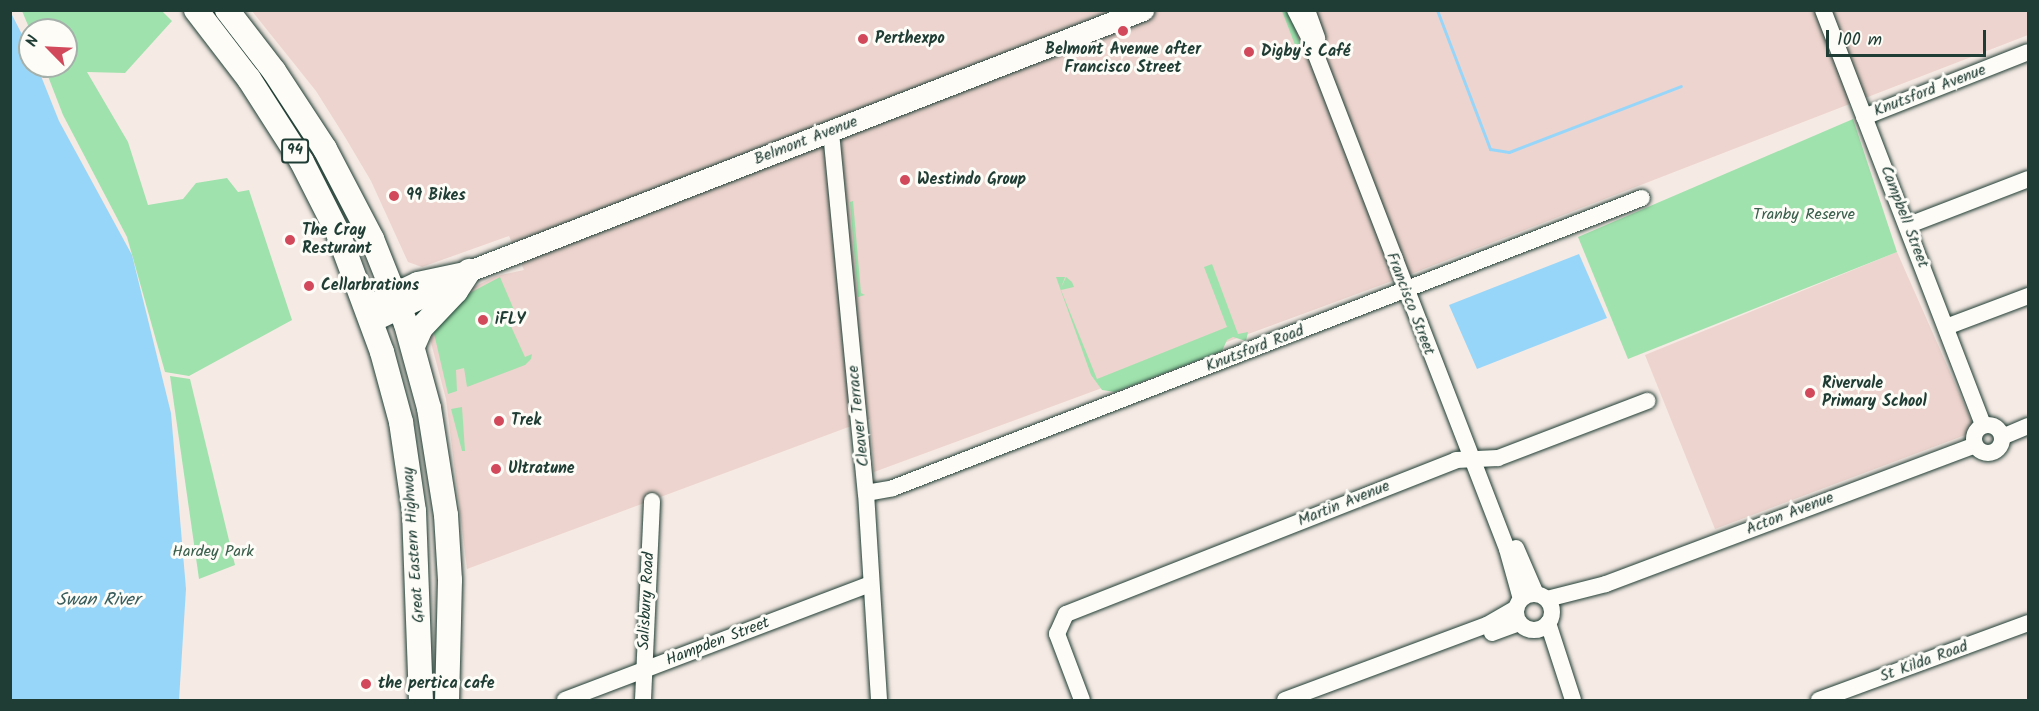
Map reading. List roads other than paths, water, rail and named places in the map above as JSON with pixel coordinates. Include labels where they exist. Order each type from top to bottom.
[{"type":"highway","name":"Great Eastern Highway","points":[[196,10],[249,79],[302,162],[339,233],[370,314],[409,464],[419,582],[421,700]]},
{"type":"highway","name":"Great Eastern Highway","points":[[226,10],[274,71],[325,149],[372,239],[413,346],[438,453],[446,515],[450,580],[447,700]]},
{"type":"highway","points":[[413,346],[421,328],[456,291],[469,271]]},
{"type":"main road","name":"Belmont Avenue","points":[[370,314],[397,300],[417,282],[469,271],[1143,10]]},
{"type":"street","name":"Francisco Street","points":[[1294,10],[1311,42],[1534,612],[1573,700]]},
{"type":"street","name":"Francisco Street","points":[[1307,10],[1409,290]]},
{"type":"street","name":"Campbell Street","points":[[1823,10],[1909,225],[1983,425]]},
{"type":"street","name":"Knutsford Avenue","points":[[1864,117],[2028,52]]},
{"type":"street","name":"Cleaver Terrace","points":[[831,132],[866,493],[879,700]]},
{"type":"street","points":[[1909,225],[2028,178]]},
{"type":"street","name":"Knutsford Road","points":[[866,493],[893,488],[1642,198]]},
{"type":"street","points":[[1946,327],[2028,296]]},
{"type":"street","name":"Martin Avenue","points":[[1082,700],[1058,634],[1066,614],[1456,460],[1498,458],[1647,400]]},
{"type":"street","points":[[2002,436],[1990,425],[1983,425],[1976,431],[1975,445],[1986,453],[1993,452],[2002,436],[2028,426]]},
{"type":"street","name":"Acton Avenue","points":[[1309,700],[1606,584],[1975,445]]},
{"type":"street","name":"Salisbury Road","points":[[643,700],[652,501]]},
{"type":"street","name":"Hampden Street","points":[[565,700],[870,584]]},
{"type":"street","name":"Francisco Street","points":[[1534,612],[1563,700]]},
{"type":"street","name":"Acton Avenue","points":[[1285,700],[1487,625],[1534,612]]},
{"type":"street","name":"St Kilda Road","points":[[1819,700],[2028,623]]},
{"type":"water","name":"Swan River","points":[[10,11],[18,27],[18,78],[42,78],[59,121],[132,255],[171,413],[186,589],[179,700],[11,700]]},
{"type":"water","points":[[1579,254],[1607,318],[1477,369],[1449,305]]},
{"type":"waterway","points":[[1437,10],[1490,149],[1509,152],[1681,86]]},
{"type":"place","name":"Belmont Avenue after Francisco Street","points":[[1123,31]]},
{"type":"place","name":"Perthexpo","points":[[863,39]]},
{"type":"place","name":"Digby's Café","points":[[1249,52]]},
{"type":"place","name":"Westindo Group","points":[[905,180]]},
{"type":"place","name":"99 Bikes","points":[[394,196]]},
{"type":"place","name":"The Cray Resturant","points":[[290,240]]},
{"type":"place","name":"Cellarbrations","points":[[309,286]]},
{"type":"place","name":"iFLY","points":[[483,320]]},
{"type":"place","name":"Rivervale Primary School","points":[[1810,393]]},
{"type":"place","name":"Trek","points":[[499,421]]},
{"type":"place","name":"Ultratune","points":[[496,469]]},
{"type":"place","name":"the pertica cafe","points":[[366,684]]},
{"type":"park label","name":"Tranby Reserve","points":[[1804,215]]},
{"type":"park label","name":"Hardey Park","points":[[213,552]]}]
